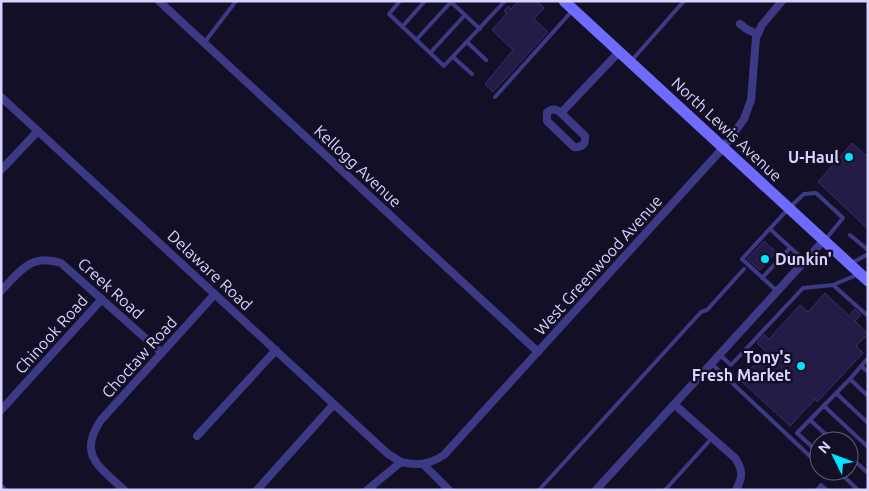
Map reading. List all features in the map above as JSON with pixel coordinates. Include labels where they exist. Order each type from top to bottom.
[{"type":"main road","name":"North Lewis Avenue","points":[[564,1],[864,277]]},
{"type":"street","name":"Kellogg Avenue","points":[[160,1],[538,352]]},
{"type":"street","name":"West Greenwood Avenue","points":[[423,464],[434,461],[444,455],[723,148],[744,119],[751,100],[754,50],[758,34],[762,25],[782,1]]},
{"type":"street","points":[[740,24],[758,34]]},
{"type":"street","points":[[561,113],[619,52]]},
{"type":"street","name":"Delaware Road","points":[[1,97],[388,454],[401,462]]},
{"type":"street","points":[[552,109],[561,113],[585,136],[586,141],[584,145],[574,147],[547,121],[547,112],[552,109]]},
{"type":"street","points":[[1,170],[38,130]]},
{"type":"street","points":[[596,490],[824,240]]},
{"type":"street","name":"Creek Road","points":[[1,291],[21,270],[35,261],[53,260],[61,263],[162,352]]},
{"type":"street","name":"Choctaw Road","points":[[124,490],[96,464],[91,453],[94,430],[214,294]]},
{"type":"street","name":"Chinook Road","points":[[1,410],[102,299]]},
{"type":"street","points":[[197,436],[276,350]]},
{"type":"street","points":[[257,490],[334,404]]},
{"type":"street","points":[[675,404],[734,458],[741,467],[742,476],[736,490]]},
{"type":"street","points":[[366,490],[401,462],[412,465],[423,464],[449,490]]},
{"type":"lane","points":[[204,43],[236,1]]},
{"type":"lane","points":[[400,1],[389,14],[444,66],[505,1]]},
{"type":"lane","points":[[402,27],[426,1]]},
{"type":"lane","points":[[416,40],[450,1],[480,29]]},
{"type":"lane","points":[[630,62],[684,1]]},
{"type":"lane","points":[[495,97],[573,10]]},
{"type":"lane","points":[[430,53],[465,15]]},
{"type":"lane","points":[[467,42],[486,60]]},
{"type":"lane","points":[[453,57],[472,74]]},
{"type":"lane","points":[[778,292],[742,259],[804,194],[816,193],[843,218],[824,240]]},
{"type":"lane","points":[[770,229],[805,262]]},
{"type":"lane","points":[[850,235],[868,252],[850,264]]},
{"type":"lane","points":[[762,278],[790,248]]},
{"type":"lane","points":[[539,490],[701,312],[707,310],[744,269]]},
{"type":"lane","points":[[720,355],[731,365],[804,288],[833,285],[864,277]]},
{"type":"lane","points":[[833,285],[868,316]]},
{"type":"lane","points":[[809,443],[798,433],[868,358]]},
{"type":"lane","points":[[712,364],[809,455]]},
{"type":"lane","points":[[861,366],[868,372]]},
{"type":"lane","points":[[850,379],[868,396]]},
{"type":"lane","points":[[836,394],[868,423]]},
{"type":"lane","points":[[824,406],[868,447]]},
{"type":"lane","points":[[810,420],[822,431]]},
{"type":"lane","points":[[664,490],[712,438]]},
{"type":"lane","points":[[849,481],[858,490]]},
{"type":"lane","points":[[817,490],[822,485],[826,490]]},
{"type":"building","points":[[518,1],[537,1],[544,8],[534,19],[548,32],[493,92],[485,84],[513,50],[492,30],[507,13],[504,11],[508,6],[511,9]]},
{"type":"building","points":[[852,143],[868,157],[868,229],[818,182]]},
{"type":"building","points":[[764,241],[776,252],[760,270],[747,259]]},
{"type":"building","name":"Tony's Fresh Market","points":[[825,293],[849,316],[855,309],[861,315],[855,321],[868,334],[856,346],[863,353],[817,402],[815,399],[790,426],[740,380],[766,352],[757,343],[764,335],[769,339],[800,305],[808,312]]},
{"type":"place","name":"U-Haul","points":[[849,157]]},
{"type":"place","name":"Dunkin'","points":[[765,259]]},
{"type":"place","name":"Tony's Fresh Market","points":[[801,366]]}]
